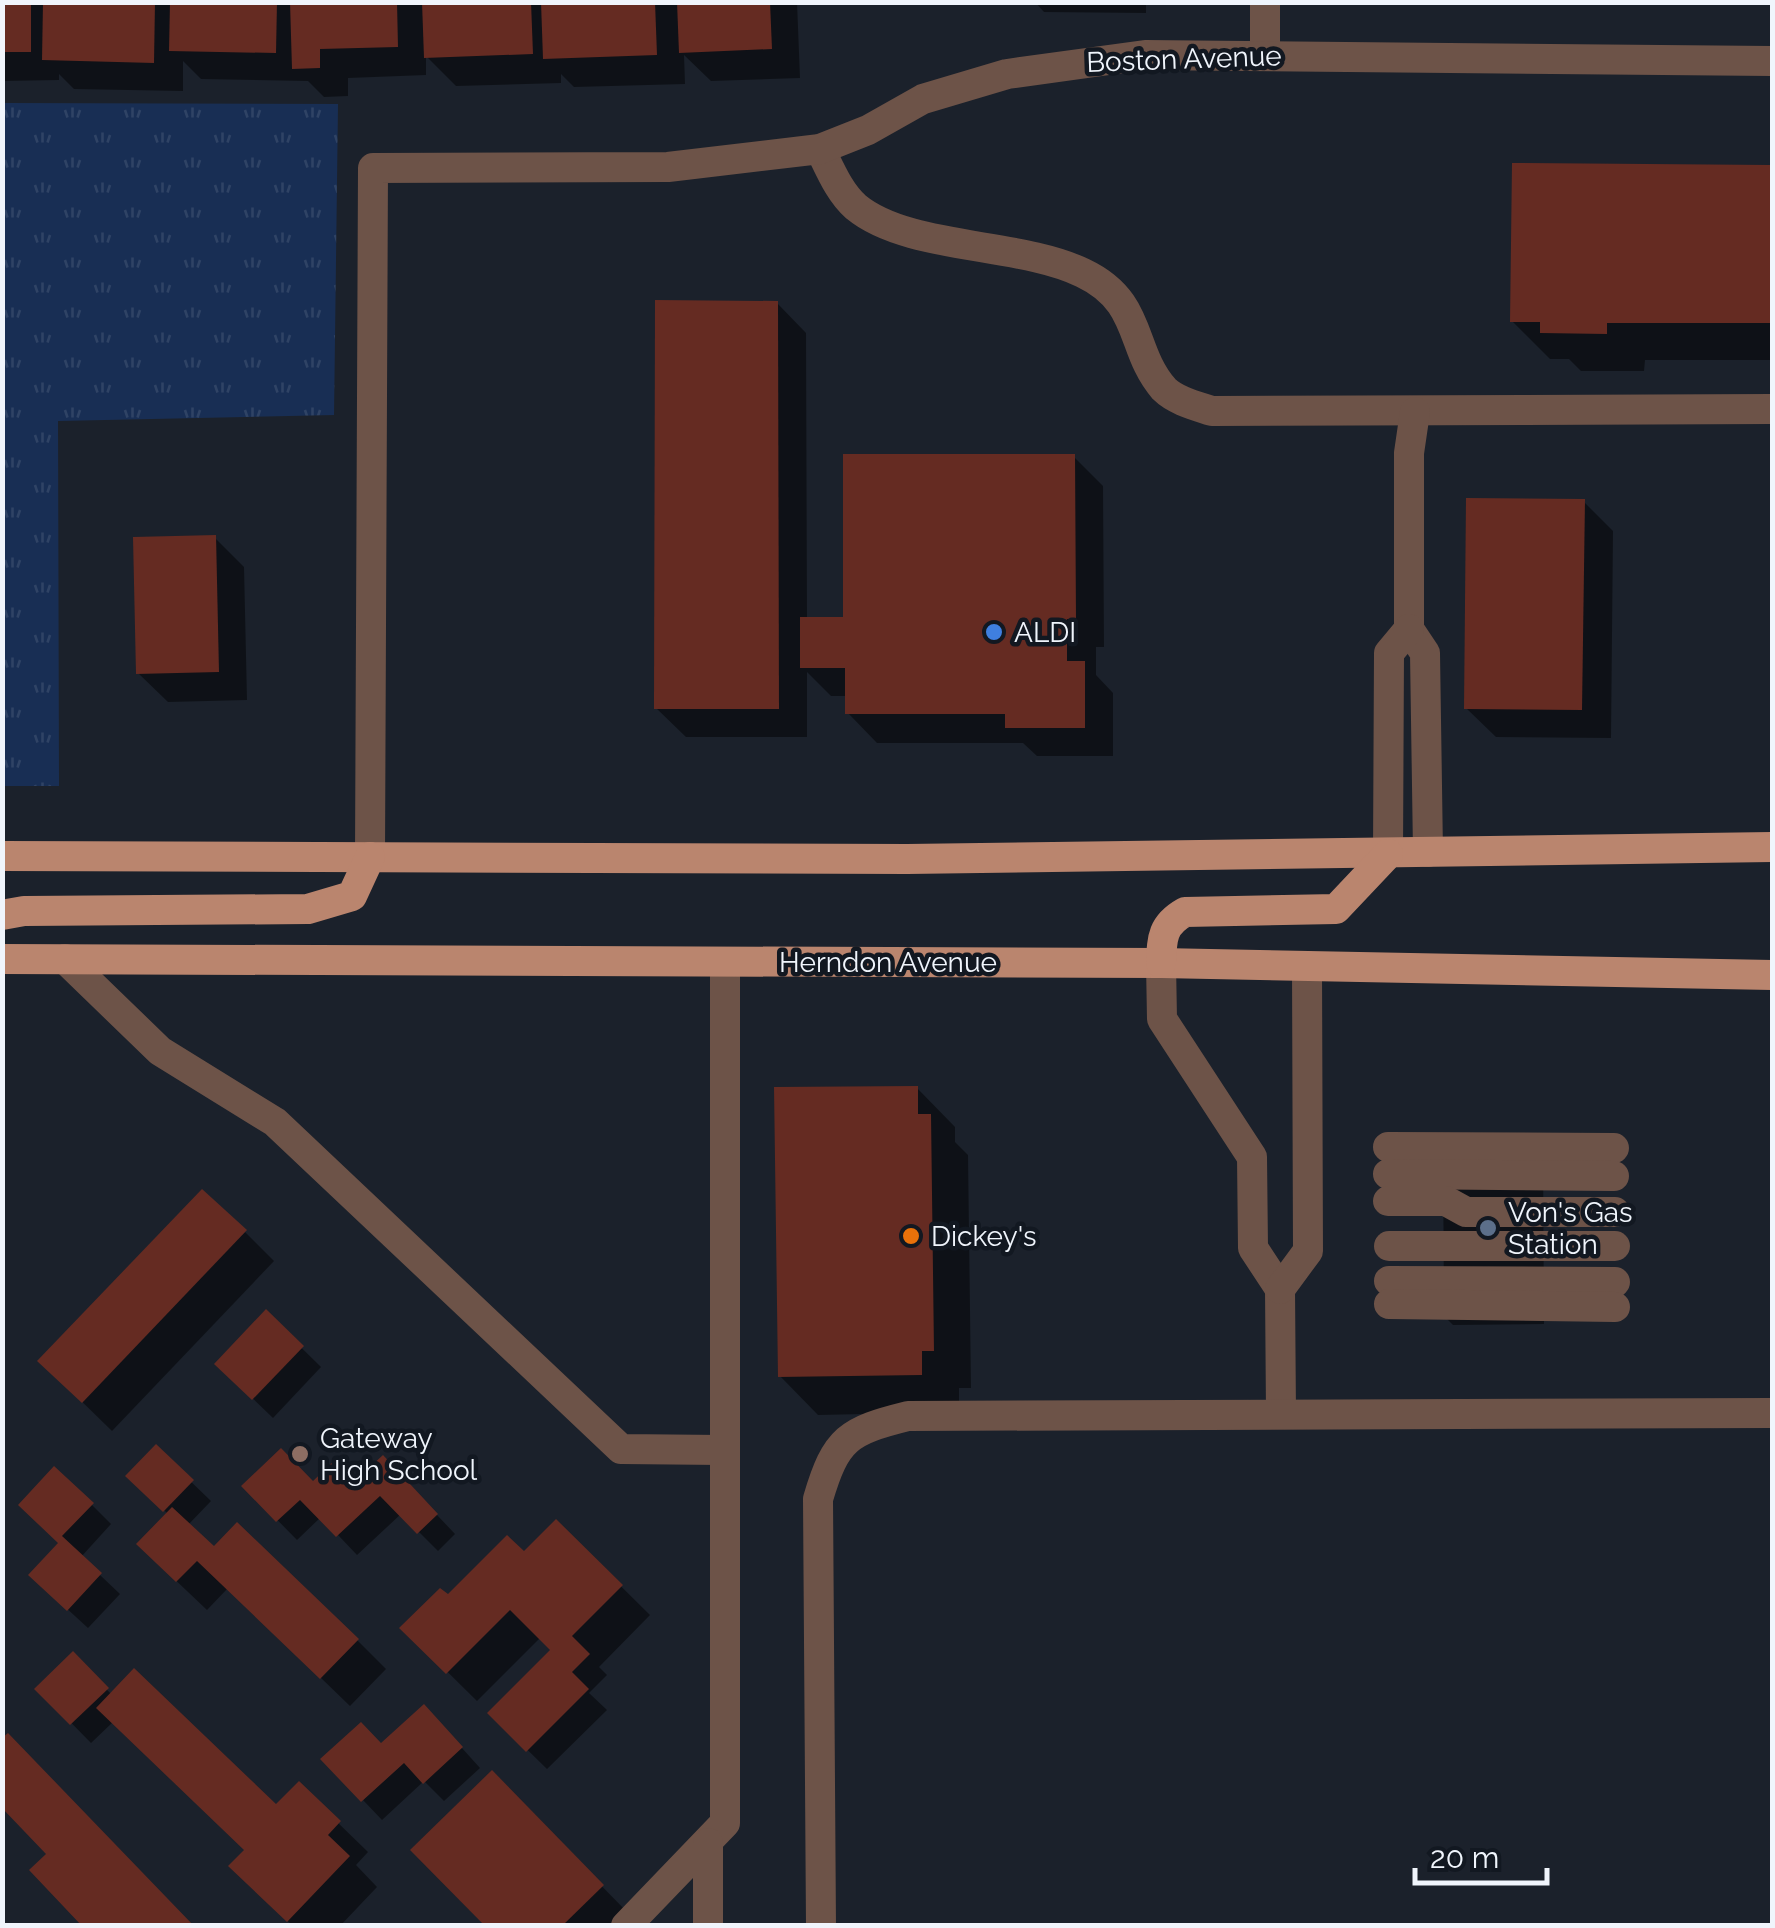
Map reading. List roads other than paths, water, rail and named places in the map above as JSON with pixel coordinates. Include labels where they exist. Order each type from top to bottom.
[{"type":"main road","points":[[2,856],[1388,854],[1772,848]]},
{"type":"main road","points":[[1161,963],[1162,936],[1169,921],[1185,912],[1336,909],[1388,854]]},
{"type":"main road","points":[[2,915],[24,910],[308,909],[352,896],[370,857]]},
{"type":"main road","name":"Herndon Avenue","points":[[2,959],[1161,963],[1772,976]]},
{"type":"street","points":[[1265,2],[1265,55]]},
{"type":"street","name":"Boston Avenue","points":[[370,857],[373,168],[668,167],[820,149],[868,130],[924,99],[1007,74],[1145,55],[1772,61]]},
{"type":"street","points":[[820,149],[836,183],[855,206],[882,223],[1061,264],[1108,288],[1126,308],[1166,390],[1194,405],[1232,412],[1772,409]]},
{"type":"street","points":[[1415,412],[1409,453],[1409,629],[1425,653],[1428,852]]},
{"type":"street","points":[[1388,854],[1389,653],[1409,629]]},
{"type":"street","points":[[64,960],[160,1051],[274,1122],[621,1449],[722,1450]]},
{"type":"street","points":[[626,1926],[725,1823],[725,962]]},
{"type":"street","points":[[1161,963],[1162,1019],[1252,1157],[1254,1248],[1280,1290],[1281,1414]]},
{"type":"street","points":[[1280,1290],[1308,1251],[1307,966]]},
{"type":"street","points":[[1614,1162],[1388,1174],[1466,1212],[1615,1212]]},
{"type":"street","points":[[1389,1246],[1615,1246]]},
{"type":"street","points":[[1389,1293],[1615,1295]]},
{"type":"street","points":[[821,1926],[818,1499],[830,1458],[860,1428],[908,1416],[1772,1413]]},
{"type":"street","points":[[708,1843],[708,1926]]},
{"type":"place","name":"ALDI","points":[[994,632]]},
{"type":"place","name":"Von's Gas Station","points":[[1488,1228]]},
{"type":"place","name":"Dickey's","points":[[911,1236]]},
{"type":"place","name":"Gateway High School","points":[[300,1454]]}]
